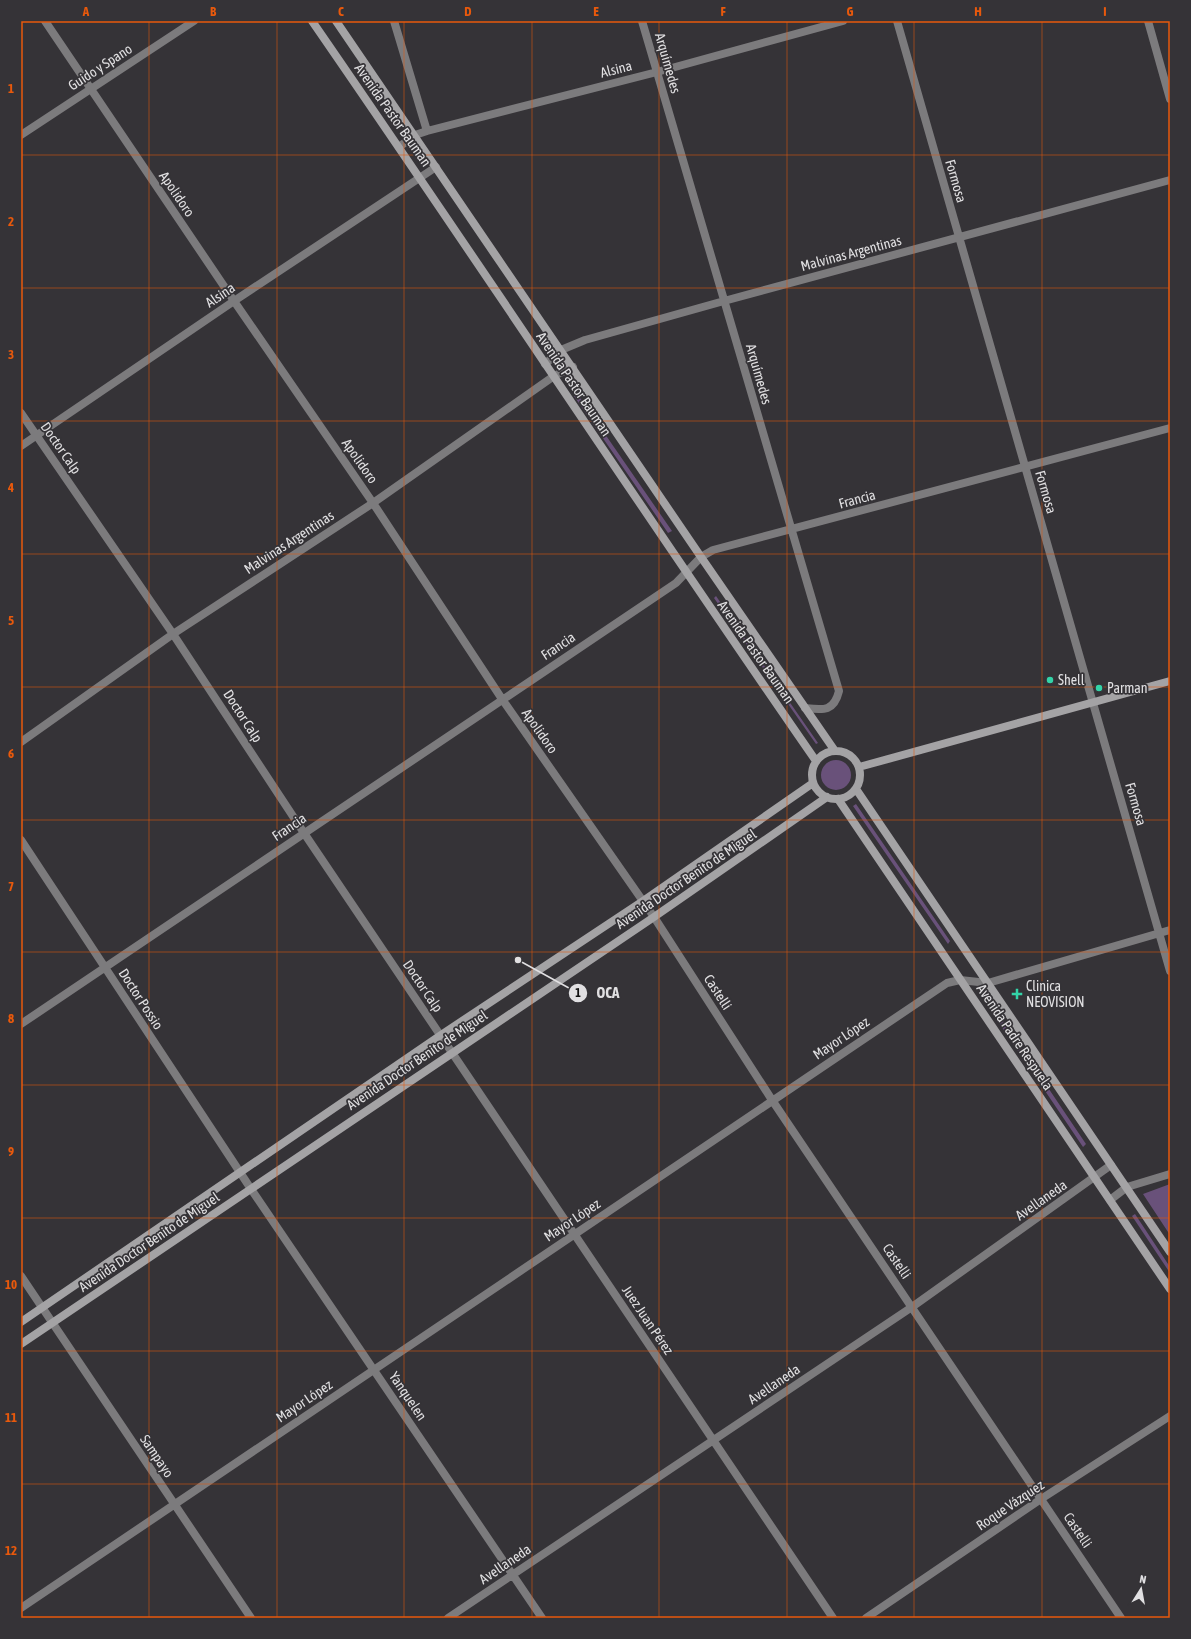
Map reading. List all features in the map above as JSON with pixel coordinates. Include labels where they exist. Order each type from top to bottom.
[{"type":"main road","name":"Avenida Pastor Bauman","points":[[312,21],[420,177],[544,364],[554,376],[686,573],[816,761]]},
{"type":"main road","name":"Avenida Pastor Bauman","points":[[336,21],[835,751]]},
{"type":"main road","points":[[859,767],[1170,681]]},
{"type":"main road","points":[[835,751],[849,755],[855,760],[859,767],[860,774],[859,782],[851,794],[838,799],[827,797],[818,791],[813,783],[812,773],[816,761],[827,752],[835,751]]},
{"type":"main road","name":"Avenida Doctor Benito de Miguel","points":[[21,1322],[441,1035],[643,901],[813,783]]},
{"type":"main road","name":"Avenida Padre Respuela","points":[[856,788],[1170,1252]]},
{"type":"main road","name":"Avenida Doctor Benito de Miguel","points":[[21,1344],[654,917],[827,797]]},
{"type":"main road","name":"Avenida Padre Respuela","points":[[838,799],[1170,1289]]},
{"type":"street","name":"Apolidoro","points":[[45,21],[234,301],[373,503],[502,699],[654,917]]},
{"type":"street","name":"Guido y Spano","points":[[21,135],[194,21]]},
{"type":"street","points":[[394,21],[427,131]]},
{"type":"street","name":"Arquímedes","points":[[642,21],[839,691],[836,700],[830,707],[821,710],[805,708]]},
{"type":"street","name":"Alsina","points":[[399,147],[415,135],[427,131],[657,72],[843,21]]},
{"type":"street","name":"Formosa","points":[[897,21],[1170,971]]},
{"type":"street","points":[[1148,21],[1170,99]]},
{"type":"street","name":"Alsina","points":[[21,446],[234,301],[436,167]]},
{"type":"street","name":"Malvinas Argentinas","points":[[544,364],[561,350],[585,340],[1170,180]]},
{"type":"street","name":"Malvinas Argentinas","points":[[21,742],[174,634],[373,503],[554,376],[573,367]]},
{"type":"street","name":"Doctor Calp","points":[[21,413],[174,634],[304,833],[441,1035]]},
{"type":"street","name":"Francia","points":[[21,1024],[676,582],[701,557],[713,550],[1170,428]]},
{"type":"street","name":"Doctor Possio","points":[[21,840],[251,1189]]},
{"type":"street","name":"Castelli","points":[[654,917],[772,1100],[1121,1618]]},
{"type":"street","name":"Mayor López","points":[[21,1608],[947,983],[960,980],[988,983],[1170,930]]},
{"type":"street","name":"Juez Juan Pérez","points":[[441,1035],[833,1618]]},
{"type":"street","name":"Avellaneda","points":[[448,1618],[912,1307],[1111,1165]]},
{"type":"street","points":[[1110,1200],[1127,1187],[1170,1174]]},
{"type":"street","name":"Yanquelen","points":[[251,1189],[375,1369],[542,1618]]},
{"type":"street","name":"Sampayo","points":[[21,1276],[251,1618]]},
{"type":"street","name":"Roque Vázquez","points":[[866,1618],[1041,1499],[1170,1416]]},
{"type":"shaded area","points":[[578,395],[672,531],[668,533],[574,396]]},
{"type":"shaded area","points":[[716,596],[818,743],[816,744],[714,598]]},
{"type":"shaded area","points":[[836,760],[847,764],[851,775],[847,786],[836,790],[825,786],[821,775],[825,764]]},
{"type":"shaded area","points":[[856,804],[950,941],[948,944],[853,806]]},
{"type":"shaded area","points":[[1003,1021],[1086,1144],[1083,1147],[999,1023]]},
{"type":"shaded area","points":[[1170,1184],[1170,1235],[1143,1194]]},
{"type":"shaded area","points":[[1135,1214],[1170,1267],[1170,1273],[1132,1216]]},
{"type":"place","name":"Shell","points":[[1050,680]]},
{"type":"place","name":"Parman","points":[[1099,688]]},
{"type":"place","name":"OCA","points":[[518,960]]},
{"type":"place","name":"Clinica NEOVISION","points":[[1017,994]]}]
